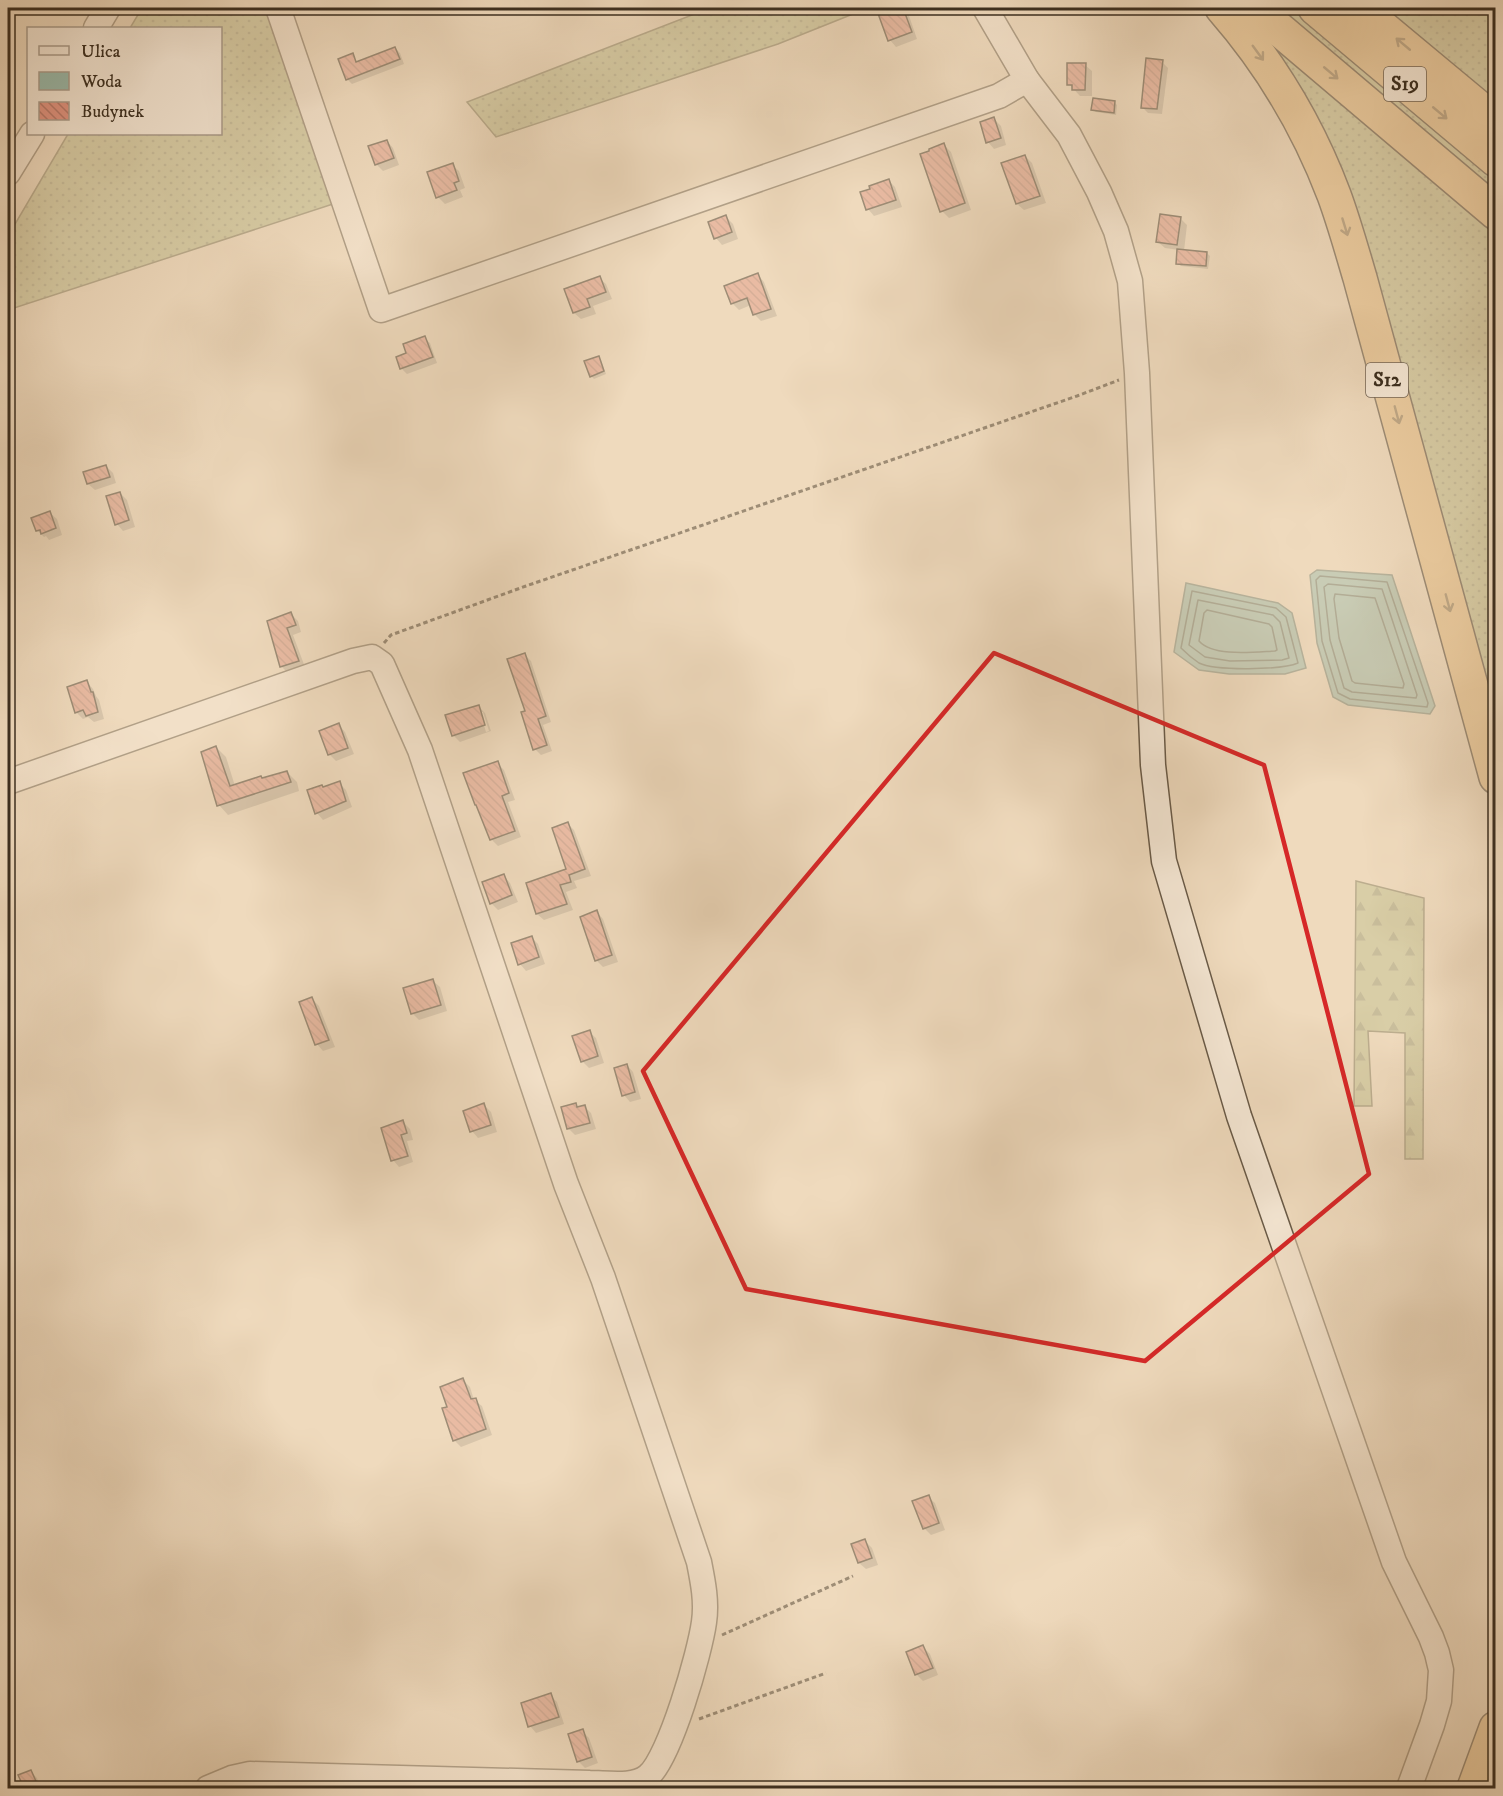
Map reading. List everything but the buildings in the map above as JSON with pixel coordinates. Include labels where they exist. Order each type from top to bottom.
[{"type":"highway","name":"S12","points":[[1222,8],[1253,45],[1286,95],[1317,153],[1339,209],[1496,777]]},
{"type":"highway","points":[[1254,8],[1496,213]]},
{"type":"highway","name":"S19","points":[[1315,8],[1496,160]]},
{"type":"highway","name":"S19","points":[[1359,8],[1496,122]]},
{"type":"highway","points":[[1474,1788],[1496,1728]]},
{"type":"street","points":[[97,27],[108,8]]},
{"type":"street","points":[[278,8],[381,310],[999,96],[1027,80]]},
{"type":"street","points":[[985,8],[1027,80],[1069,135],[1099,192],[1116,231],[1130,281],[1137,373],[1153,765],[1164,861],[1247,1138],[1394,1562],[1437,1653],[1441,1670],[1439,1701],[1409,1788]]},
{"type":"street","points":[[8,173],[31,135]]},
{"type":"street","points":[[8,782],[353,661],[372,657],[382,664],[420,750],[566,1184],[603,1278],[699,1562],[705,1592],[704,1621],[691,1677],[674,1728],[657,1765],[654,1782],[611,1783],[250,1774],[231,1778],[208,1788]]},
{"type":"path","points":[[372,657],[391,635],[1077,396],[1137,373]]},
{"type":"path","points":[[698,1646],[853,1576]]},
{"type":"path","points":[[674,1728],[826,1673]]},
{"type":"highlighted area","points":[[994,653],[1264,765],[1369,1174],[1145,1361],[746,1289],[643,1071]]},
{"type":"green space","points":[[142,8],[266,8],[333,204],[8,310],[8,236],[67,135],[222,135],[222,27],[131,27]]},
{"type":"green space","points":[[710,8],[868,8],[778,44],[496,137],[467,102]]},
{"type":"green space","points":[[1264,8],[1293,8],[1495,179],[1495,203]]},
{"type":"green space","points":[[1384,8],[1495,8],[1495,102]]},
{"type":"green space","points":[[1243,12],[1495,225],[1495,748],[1392,356]]},
{"type":"green space","points":[[1356,881],[1424,898],[1423,1159],[1405,1159],[1405,1033],[1368,1031],[1372,1106],[1354,1106]]},
{"type":"water","points":[[1317,570],[1392,575],[1435,706],[1430,714],[1348,705],[1333,697],[1317,643],[1310,575]]},
{"type":"water","points":[[1186,583],[1278,603],[1292,613],[1306,668],[1285,674],[1229,674],[1199,670],[1174,652]]}]
